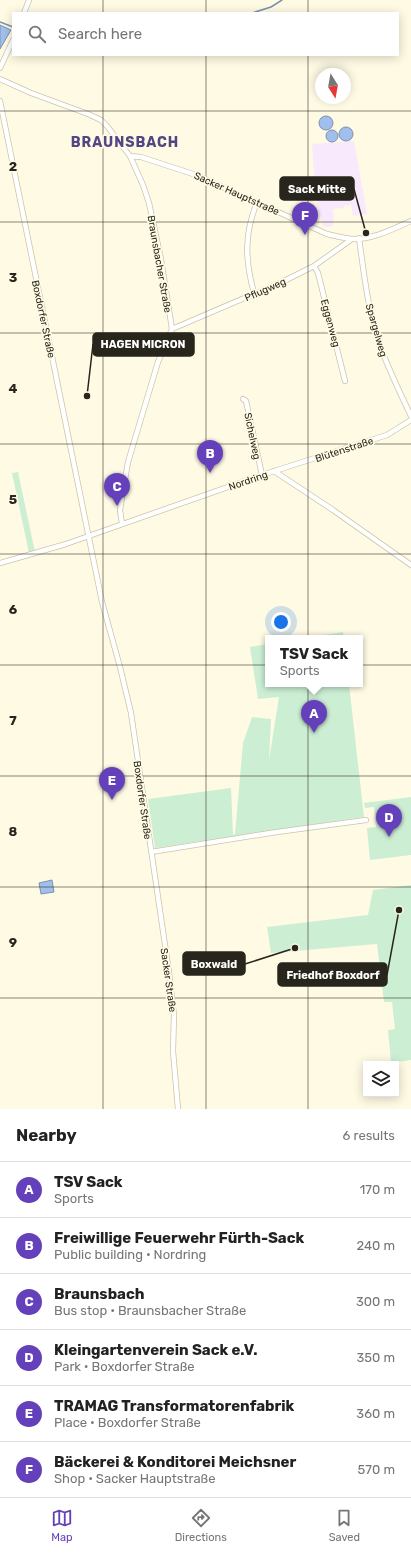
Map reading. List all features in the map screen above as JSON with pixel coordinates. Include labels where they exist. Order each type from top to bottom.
[{"type":"street","points":[[24,12],[29,0]]},
{"type":"street","points":[[0,68],[12,42]]},
{"type":"street","name":"Braunsbacher Straße","points":[[0,79],[41,98],[101,120],[130,156],[143,185],[150,207],[162,264],[172,329]]},
{"type":"street","name":"Boxdorfer Straße","points":[[0,101],[102,602],[131,713],[151,852],[277,832],[366,820]]},
{"type":"street","name":"Sacker Hauptstraße","points":[[130,156],[141,157],[196,175],[327,234],[352,239],[359,238],[392,230],[411,221]]},
{"type":"street","points":[[254,293],[248,267],[247,254],[250,225],[258,202]]},
{"type":"street","name":"Spargelweg","points":[[359,238],[368,297],[378,338],[387,363],[411,416]]},
{"type":"street","name":"Pflugweg","points":[[172,329],[282,282],[314,266],[352,239]]},
{"type":"street","name":"Eggenweg","points":[[314,266],[318,274],[346,381]]},
{"type":"street","points":[[122,524],[120,510],[128,462],[158,362],[172,329]]},
{"type":"street","name":"Sichelweg","points":[[243,399],[246,401],[262,476]]},
{"type":"street","name":"Blütenstraße","points":[[274,471],[387,435],[411,420]]},
{"type":"street","name":"Nordring","points":[[89,536],[274,471],[333,510],[411,565]]},
{"type":"street","points":[[0,563],[36,554],[89,536]]},
{"type":"street","name":"Sacker Straße","points":[[151,852],[174,1015],[173,1052],[178,1109]]},
{"type":"shaded area","points":[[354,141],[367,214],[353,216],[351,205],[344,206],[344,208],[333,209],[333,226],[323,227],[321,217],[319,217],[312,144]]},
{"type":"green space","points":[[18,472],[35,552],[29,553],[12,473]]},
{"type":"green space","points":[[343,632],[344,635],[324,635]]},
{"type":"green space","points":[[265,644],[265,687],[349,687],[364,817],[155,848],[148,799],[231,788],[233,835],[235,834],[243,743],[252,717],[271,719],[269,760],[279,697],[258,699],[250,647]]},
{"type":"green space","points":[[411,797],[411,855],[370,860],[367,828],[376,827],[374,807],[365,808],[364,803]]},
{"type":"green space","points":[[411,885],[411,1060],[399,1062],[391,1061],[388,1030],[395,1029],[392,1002],[384,1002],[377,944],[271,953],[267,927],[368,915],[373,890]]},
{"type":"water","points":[[0,25],[11,30],[0,49]]},
{"type":"water","points":[[326,116],[331,118],[333,123],[331,128],[326,130],[321,128],[319,123],[321,118]]},
{"type":"water","points":[[346,127],[351,129],[353,134],[351,139],[346,141],[341,139],[339,134],[341,129]]},
{"type":"water","points":[[332,130],[336,132],[338,136],[336,140],[332,142],[328,140],[326,136],[328,132]]},
{"type":"water","points":[[52,880],[54,892],[41,894],[39,883]]},
{"type":"waterway","points":[[255,12],[271,7],[282,0]]},
{"type":"waterway","points":[[0,22],[12,27]]},
{"type":"place","name":"Sack Mitte","points":[[366,233]]},
{"type":"place","name":"Bäckerei & Konditorei Meichsner","points":[[305,235]]},
{"type":"place","name":"HAGEN MICRON","points":[[87,396]]},
{"type":"place","name":"Freiwillige Feuerwehr Fürth-Sack","points":[[210,473]]},
{"type":"place","name":"Braunsbach","points":[[117,506]]},
{"type":"place","name":"TSV Sack","points":[[314,733]]},
{"type":"place","name":"TRAMAG Transformatorenfabrik","points":[[112,800]]},
{"type":"place","name":"Kleingartenverein Sack e.V.","points":[[389,837]]},
{"type":"place","name":"Friedhof Boxdorf","points":[[399,910]]},
{"type":"place","name":"Boxwald","points":[[295,948]]},
{"type":"district","name":"BRAUNSBACH","points":[[125,142]]}]
